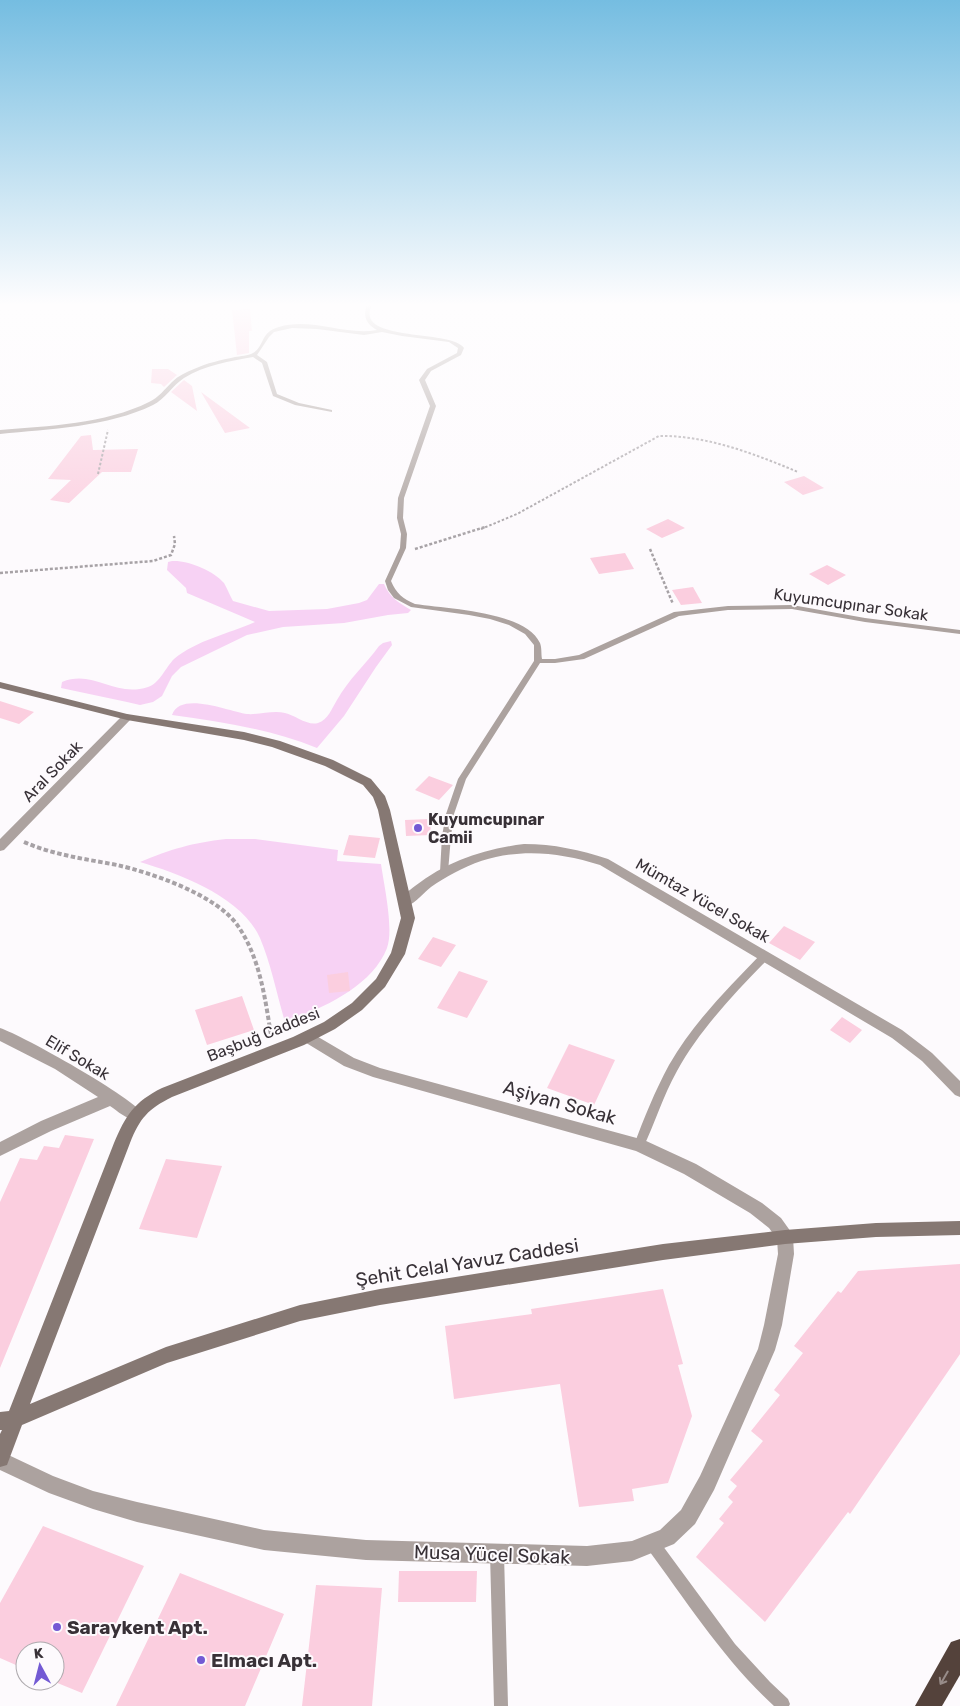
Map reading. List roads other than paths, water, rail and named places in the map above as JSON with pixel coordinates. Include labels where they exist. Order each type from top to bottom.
[{"type":"highway","points":[[928,1706],[960,1650]]},
{"type":"street","name":"Başbuğ Caddesi","points":[[0,685],[126,716],[244,736],[276,744],[329,763],[367,782],[379,796],[384,810],[408,918],[399,953],[388,974],[371,995],[352,1012],[327,1028],[308,1037],[160,1096],[136,1115],[122,1143],[7,1420],[0,1459]]},
{"type":"street","name":"Aral Sokak","points":[[0,847],[126,716]]},
{"type":"street","name":"Mümtaz Yücel Sokak","points":[[404,902],[420,888],[444,872],[490,853],[515,847],[563,849],[585,855],[604,862],[897,1034],[927,1056],[960,1091]]},
{"type":"street","name":"Elif Sokak","points":[[0,1034],[60,1065],[136,1115]]},
{"type":"street","name":"Aşiyan Sokak","points":[[308,1037],[349,1062],[378,1073],[639,1145],[690,1169],[756,1208],[775,1223],[785,1238]]},
{"type":"street","points":[[0,1149],[46,1126],[112,1098]]},
{"type":"street","name":"Şehit Celal Yavuz Caddesi","points":[[7,1420],[166,1355],[300,1313],[380,1297],[654,1254],[785,1238],[876,1230],[960,1228]]},
{"type":"street","name":"Musa Yücel Sokak","points":[[0,1459],[49,1484],[93,1500],[137,1512],[264,1540],[366,1550],[497,1554],[587,1556],[632,1551],[667,1536],[688,1517],[707,1483],[766,1350],[783,1281],[786,1254],[785,1238]]},
{"type":"lane","points":[[0,432],[49,427],[110,416],[157,400],[172,385]]},
{"type":"lane","points":[[272,385],[276,395],[297,404],[330,411]]},
{"type":"lane","points":[[424,385],[433,406],[401,498],[400,518],[404,539],[401,554],[388,580],[396,598],[413,606],[494,618],[520,626],[535,640],[539,648],[538,661],[462,779],[453,798],[446,830],[444,872]]},
{"type":"lane","name":"Kuyumcupınar Sokak","points":[[538,661],[570,660],[590,655],[677,614],[728,608],[785,606],[960,632]]},
{"type":"lane","points":[[639,1145],[664,1083],[682,1054],[710,1015],[765,956]]},
{"type":"lane","points":[[652,1543],[745,1668],[766,1690],[783,1704]]},
{"type":"lane","points":[[497,1554],[501,1706]]},
{"type":"place","name":"Kuyumcupınar Camii","points":[[418,828]]},
{"type":"place","name":"Saraykent Apt.","points":[[57,1627]]},
{"type":"place","name":"Elmacı Apt.","points":[[201,1660]]}]
